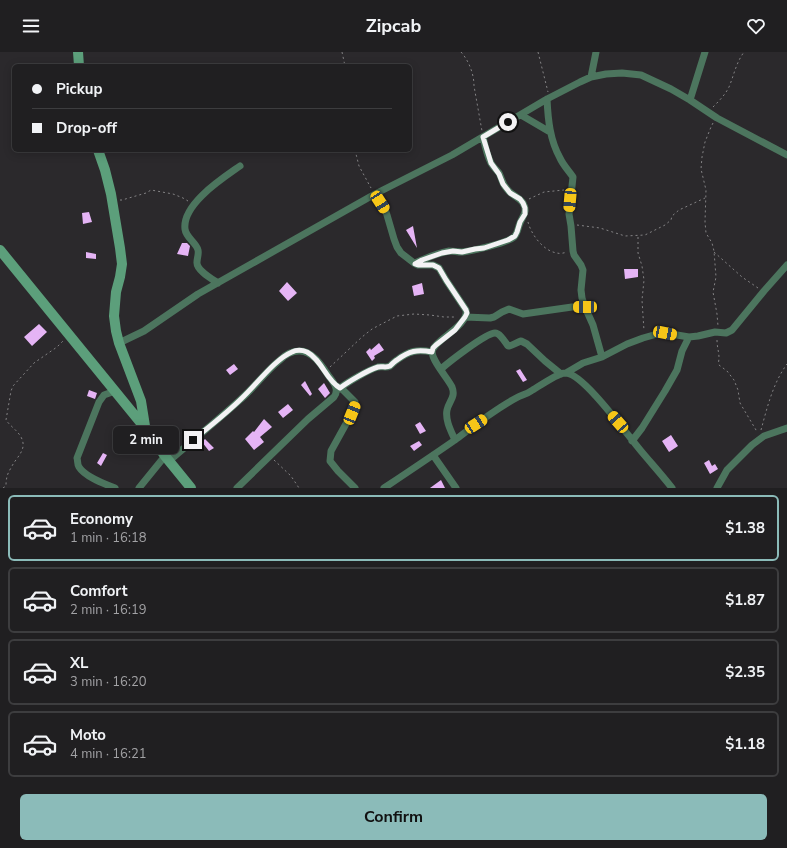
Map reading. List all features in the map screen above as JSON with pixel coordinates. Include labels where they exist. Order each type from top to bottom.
[{"type":"main road","points":[[78,52],[79,64]]},
{"type":"main road","points":[[99,152],[112,196],[122,264],[116,292],[114,316],[116,331],[141,401],[145,428]]},
{"type":"main road","points":[[0,250],[145,428],[191,488]]},
{"type":"street","points":[[591,77],[596,52]]},
{"type":"street","points":[[690,100],[705,52]]},
{"type":"street","points":[[120,343],[144,331],[198,294],[375,194],[452,155],[548,99],[591,77],[622,73],[641,76],[665,86],[717,118],[787,155]]},
{"type":"street","points":[[548,99],[550,132],[561,160],[573,177],[569,214],[573,250],[574,255],[583,270],[581,290],[582,298],[593,325],[602,357]]},
{"type":"street","points":[[521,115],[550,132]]},
{"type":"street","points":[[415,264],[442,253],[453,251],[462,252],[484,248],[508,240],[515,236],[520,222],[525,214],[525,208],[522,202],[507,190],[503,184],[499,174],[491,163],[483,137]]},
{"type":"street","points":[[218,283],[206,275],[196,264],[198,250],[196,245],[186,233],[186,221],[188,214],[196,201],[215,184],[240,166]]},
{"type":"street","points":[[375,194],[387,215],[394,239],[401,253],[415,264],[433,265],[439,268],[467,313],[455,330],[436,345],[432,352],[434,360],[453,391],[452,399],[447,410],[447,416],[454,440]]},
{"type":"street","points":[[384,488],[476,424],[517,398],[583,363],[602,357],[627,344],[657,334],[665,333],[689,337],[718,332],[726,333],[732,330],[787,265]]},
{"type":"street","points":[[465,317],[490,318],[509,309],[523,314],[572,307],[585,307]]},
{"type":"street","points":[[440,368],[480,340],[494,333],[497,333],[508,346],[521,341],[527,344],[545,361],[564,373],[573,375],[587,387],[672,488]]},
{"type":"street","points":[[632,441],[642,428],[676,370],[682,350],[689,337]]},
{"type":"street","points":[[139,488],[167,458],[242,398],[279,360],[293,351],[300,350],[306,352],[315,359],[338,387],[355,402],[344,428],[331,451],[330,461],[355,488]]},
{"type":"street","points":[[237,488],[308,419],[334,397],[338,387],[378,367],[390,366],[408,352],[417,350],[432,352]]},
{"type":"street","points":[[115,391],[104,395],[99,402],[77,458],[78,466],[82,470],[103,484],[115,488]]},
{"type":"street","points":[[717,488],[727,470],[746,450],[758,440],[787,428]]},
{"type":"street","points":[[433,455],[456,488]]},
{"type":"path","points":[[342,52],[345,64]]},
{"type":"path","points":[[461,52],[467,61],[474,78],[474,86],[483,137]]},
{"type":"path","points":[[538,52],[548,99]]},
{"type":"path","points":[[709,113],[729,87],[739,58],[744,52]]},
{"type":"path","points":[[717,118],[711,127],[705,142],[701,169],[706,190],[706,233],[712,243],[714,251],[716,277],[713,292],[718,314],[718,362],[719,365],[734,380],[738,390],[740,403],[756,430],[758,440]]},
{"type":"path","points":[[356,152],[359,166],[375,194]]},
{"type":"path","points":[[112,196],[122,200],[156,190],[173,194],[194,205]]},
{"type":"path","points":[[522,202],[544,192],[571,190]]},
{"type":"path","points":[[571,226],[590,226],[625,236],[645,235],[665,225],[679,210],[706,198]]},
{"type":"path","points":[[525,214],[534,237],[546,248],[560,254],[573,250]]},
{"type":"path","points":[[638,236],[638,253],[644,280],[642,300],[644,326],[643,338]]},
{"type":"path","points":[[714,251],[742,277],[763,292]]},
{"type":"path","points":[[325,371],[372,329],[397,316],[414,314],[437,315],[444,317],[465,317]]},
{"type":"path","points":[[3,488],[6,486],[6,480],[10,468],[24,446],[20,435],[14,427],[6,422],[13,386],[34,363],[57,347],[70,335]]},
{"type":"path","points":[[758,440],[776,383],[780,373],[787,364]]},
{"type":"path","points":[[270,456],[288,472],[299,488]]},
{"type":"building","points":[[89,212],[92,222],[83,224],[82,213]]},
{"type":"building","points":[[413,226],[417,248],[406,230]]},
{"type":"building","points":[[182,243],[187,243],[190,246],[188,256],[177,254]]},
{"type":"building","points":[[86,252],[96,254],[96,259],[86,258]]},
{"type":"building","points":[[624,269],[638,269],[638,277],[625,279]]},
{"type":"building","points":[[287,282],[297,293],[288,301],[279,291]]},
{"type":"building","points":[[422,283],[424,294],[414,296],[412,286]]},
{"type":"building","points":[[39,324],[47,332],[32,346],[24,337]]},
{"type":"building","points":[[379,343],[384,350],[374,356],[375,358],[372,361],[366,352],[370,348],[371,350]]},
{"type":"building","points":[[234,364],[238,369],[230,375],[226,370]]},
{"type":"building","points":[[520,369],[527,380],[523,382],[516,371]]},
{"type":"building","points":[[305,381],[312,394],[310,396],[301,385]]},
{"type":"building","points":[[324,383],[330,393],[325,398],[318,389]]},
{"type":"building","points":[[89,390],[97,393],[95,399],[87,396]]},
{"type":"building","points":[[288,404],[293,410],[283,418],[278,412]]},
{"type":"building","points":[[264,419],[272,427],[260,437],[264,442],[254,450],[245,439],[253,431],[254,432]]},
{"type":"building","points":[[420,422],[426,431],[420,434],[415,425]]},
{"type":"building","points":[[671,435],[678,446],[669,452],[662,441]]},
{"type":"building","points":[[205,439],[214,448],[209,451],[202,442]]},
{"type":"building","points":[[419,441],[422,445],[414,451],[410,446]]},
{"type":"building","points":[[103,453],[107,455],[101,466],[97,463]]},
{"type":"building","points":[[709,460],[712,466],[715,464],[718,469],[710,474],[704,463]]},
{"type":"building","points":[[441,480],[445,488],[430,488]]},
{"type":"route","points":[[193,440],[242,398],[279,360],[293,351],[300,350],[310,354],[335,385],[340,388],[346,383],[378,367],[390,366],[408,352],[417,350],[432,352],[436,345],[455,330],[467,313],[463,304],[439,268],[433,265],[415,264],[442,253],[453,251],[462,252],[484,248],[508,240],[515,236],[520,222],[525,214],[525,208],[520,199],[510,193],[503,184],[499,174],[491,163],[483,137],[508,122]]}]
